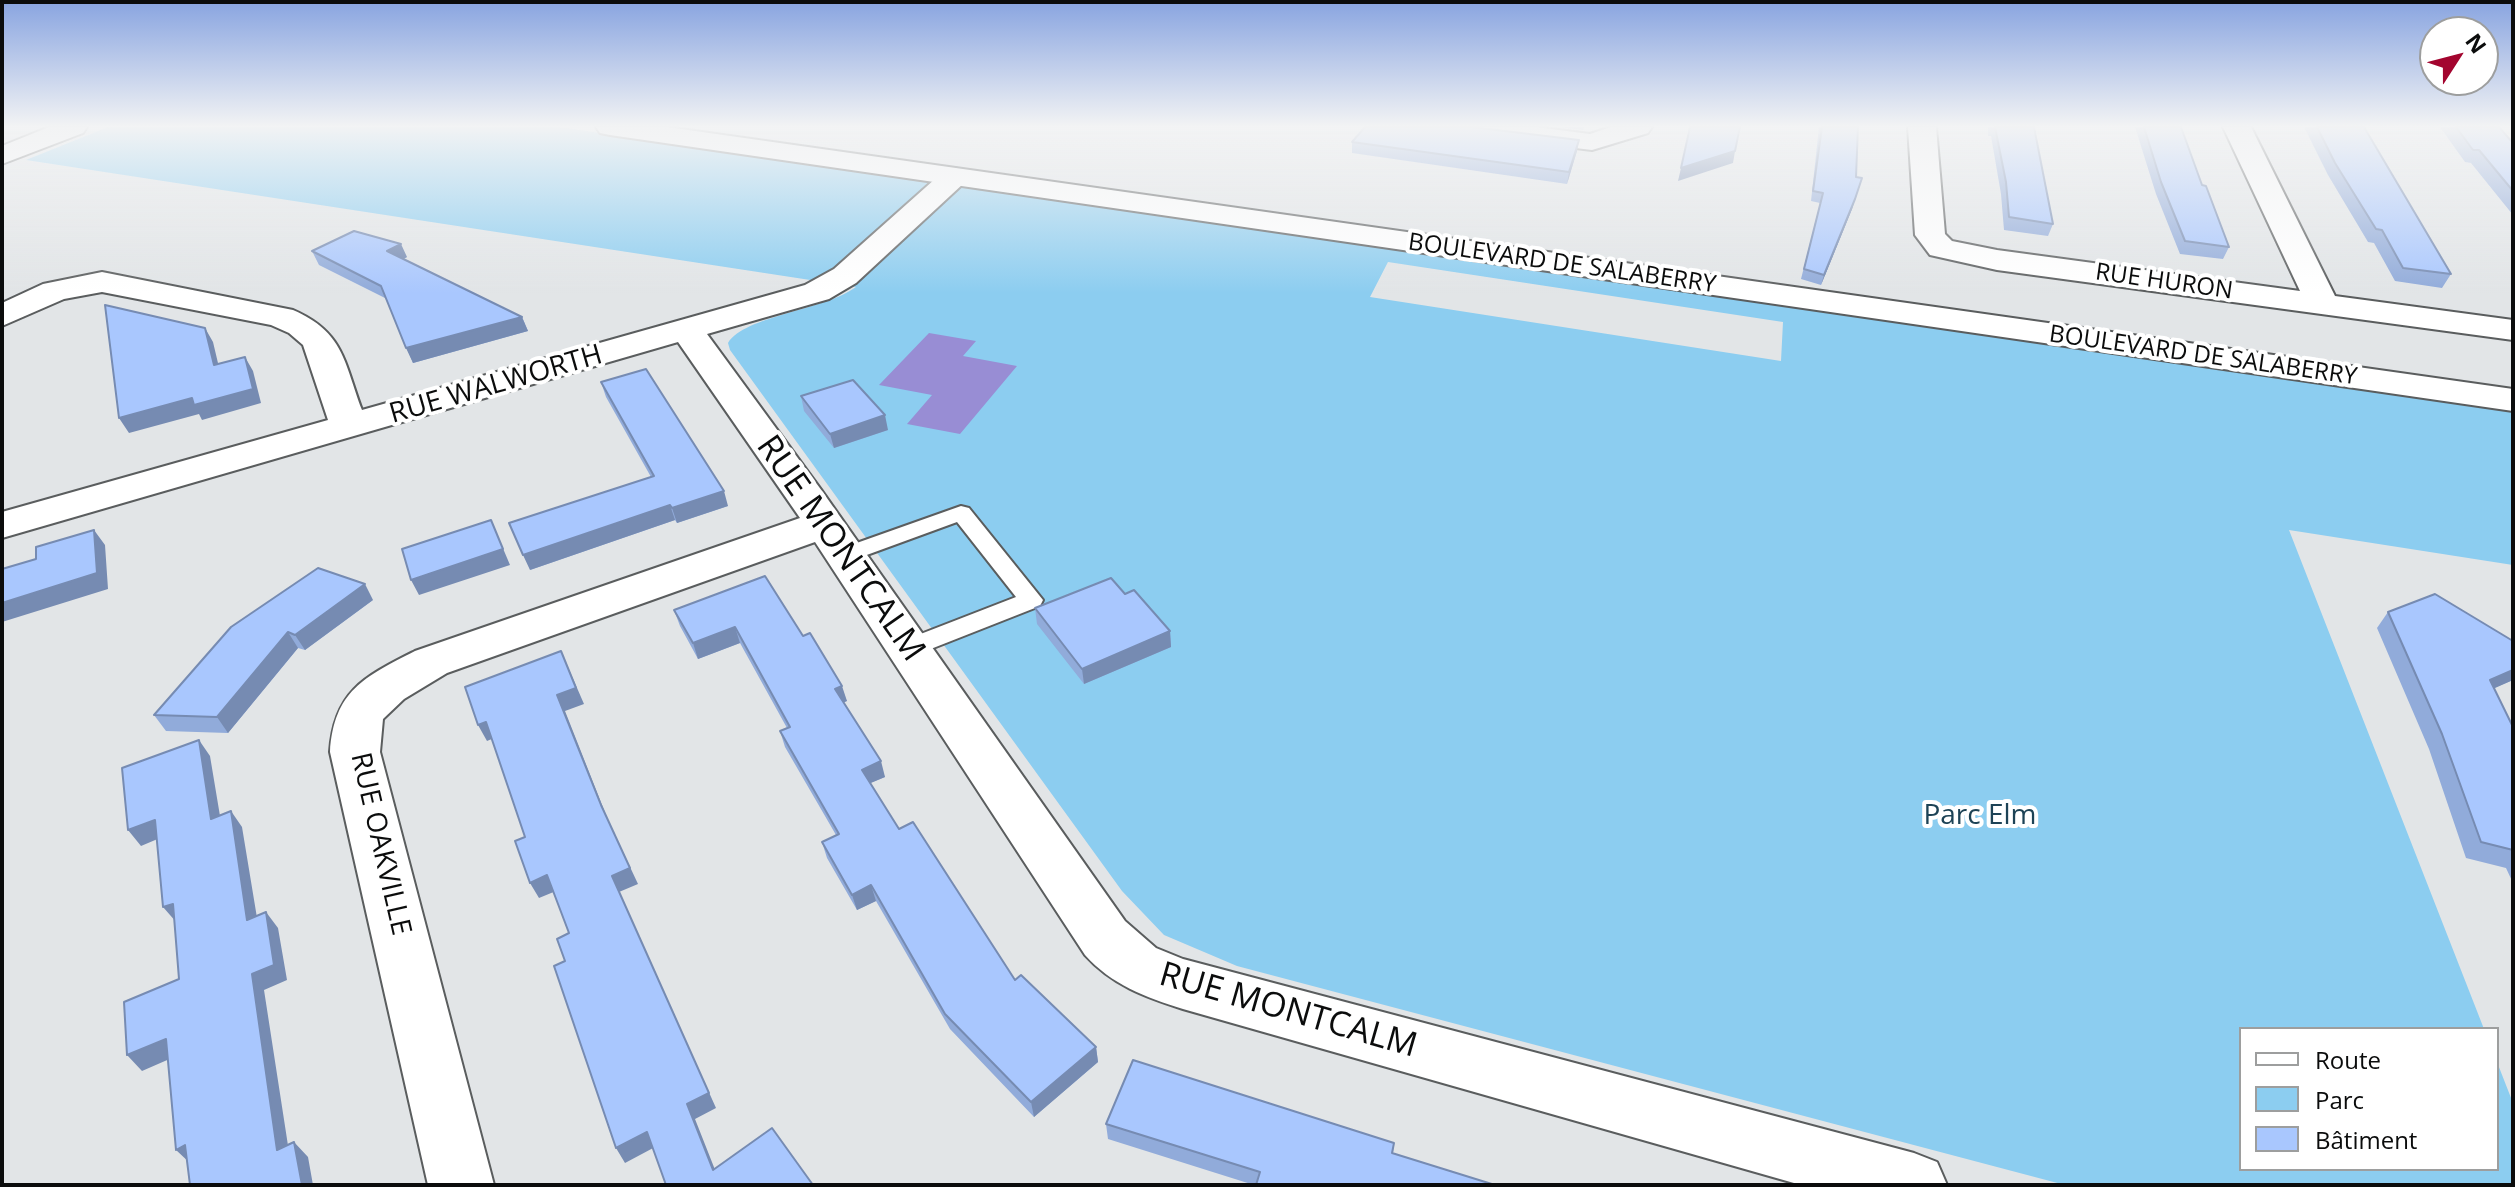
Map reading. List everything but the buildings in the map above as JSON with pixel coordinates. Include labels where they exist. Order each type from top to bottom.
[{"type":"street","name":"RUE WALWORTH","points":[[2,525],[797,298],[845,276],[948,182]]},
{"type":"street","name":"BOULEVARD DE SALABERRY","points":[[992,182],[2513,400]]},
{"type":"street","name":"RUE HURON","points":[[1926,182],[1930,235],[1941,248],[1997,260],[2513,330]]},
{"type":"street","points":[[2264,182],[2322,303]]},
{"type":"street","points":[[2,316],[55,291],[102,282],[281,317],[301,326],[319,341],[349,426]]},
{"type":"street","name":"RUE MONTCALM","points":[[687,330],[909,648],[1105,938],[1124,959],[1156,977],[1914,1185]]},
{"type":"street","name":"RUE OAKVILLE","points":[[461,1185],[355,752],[356,726],[372,700],[399,679],[431,662],[834,540]]},
{"type":"lane","points":[[834,540],[961,513],[1031,600],[909,648]]},
{"type":"green space","name":"Parc Elm","points":[[172,182],[939,182],[2513,412],[2513,565],[2289,530],[2483,1027],[2239,1027],[2239,1171],[2499,1171],[2499,1067],[2513,1103],[2513,1185],[2065,1185],[1237,966],[1164,935],[1122,891],[730,350],[728,343],[750,326],[825,302],[856,287]],"holes":[[[1388,262],[1783,322],[1781,361],[1370,297]]]},
{"type":"shaded area","points":[[929,333],[976,341],[963,356],[1017,366],[960,434],[907,424],[932,395],[879,385]]}]
